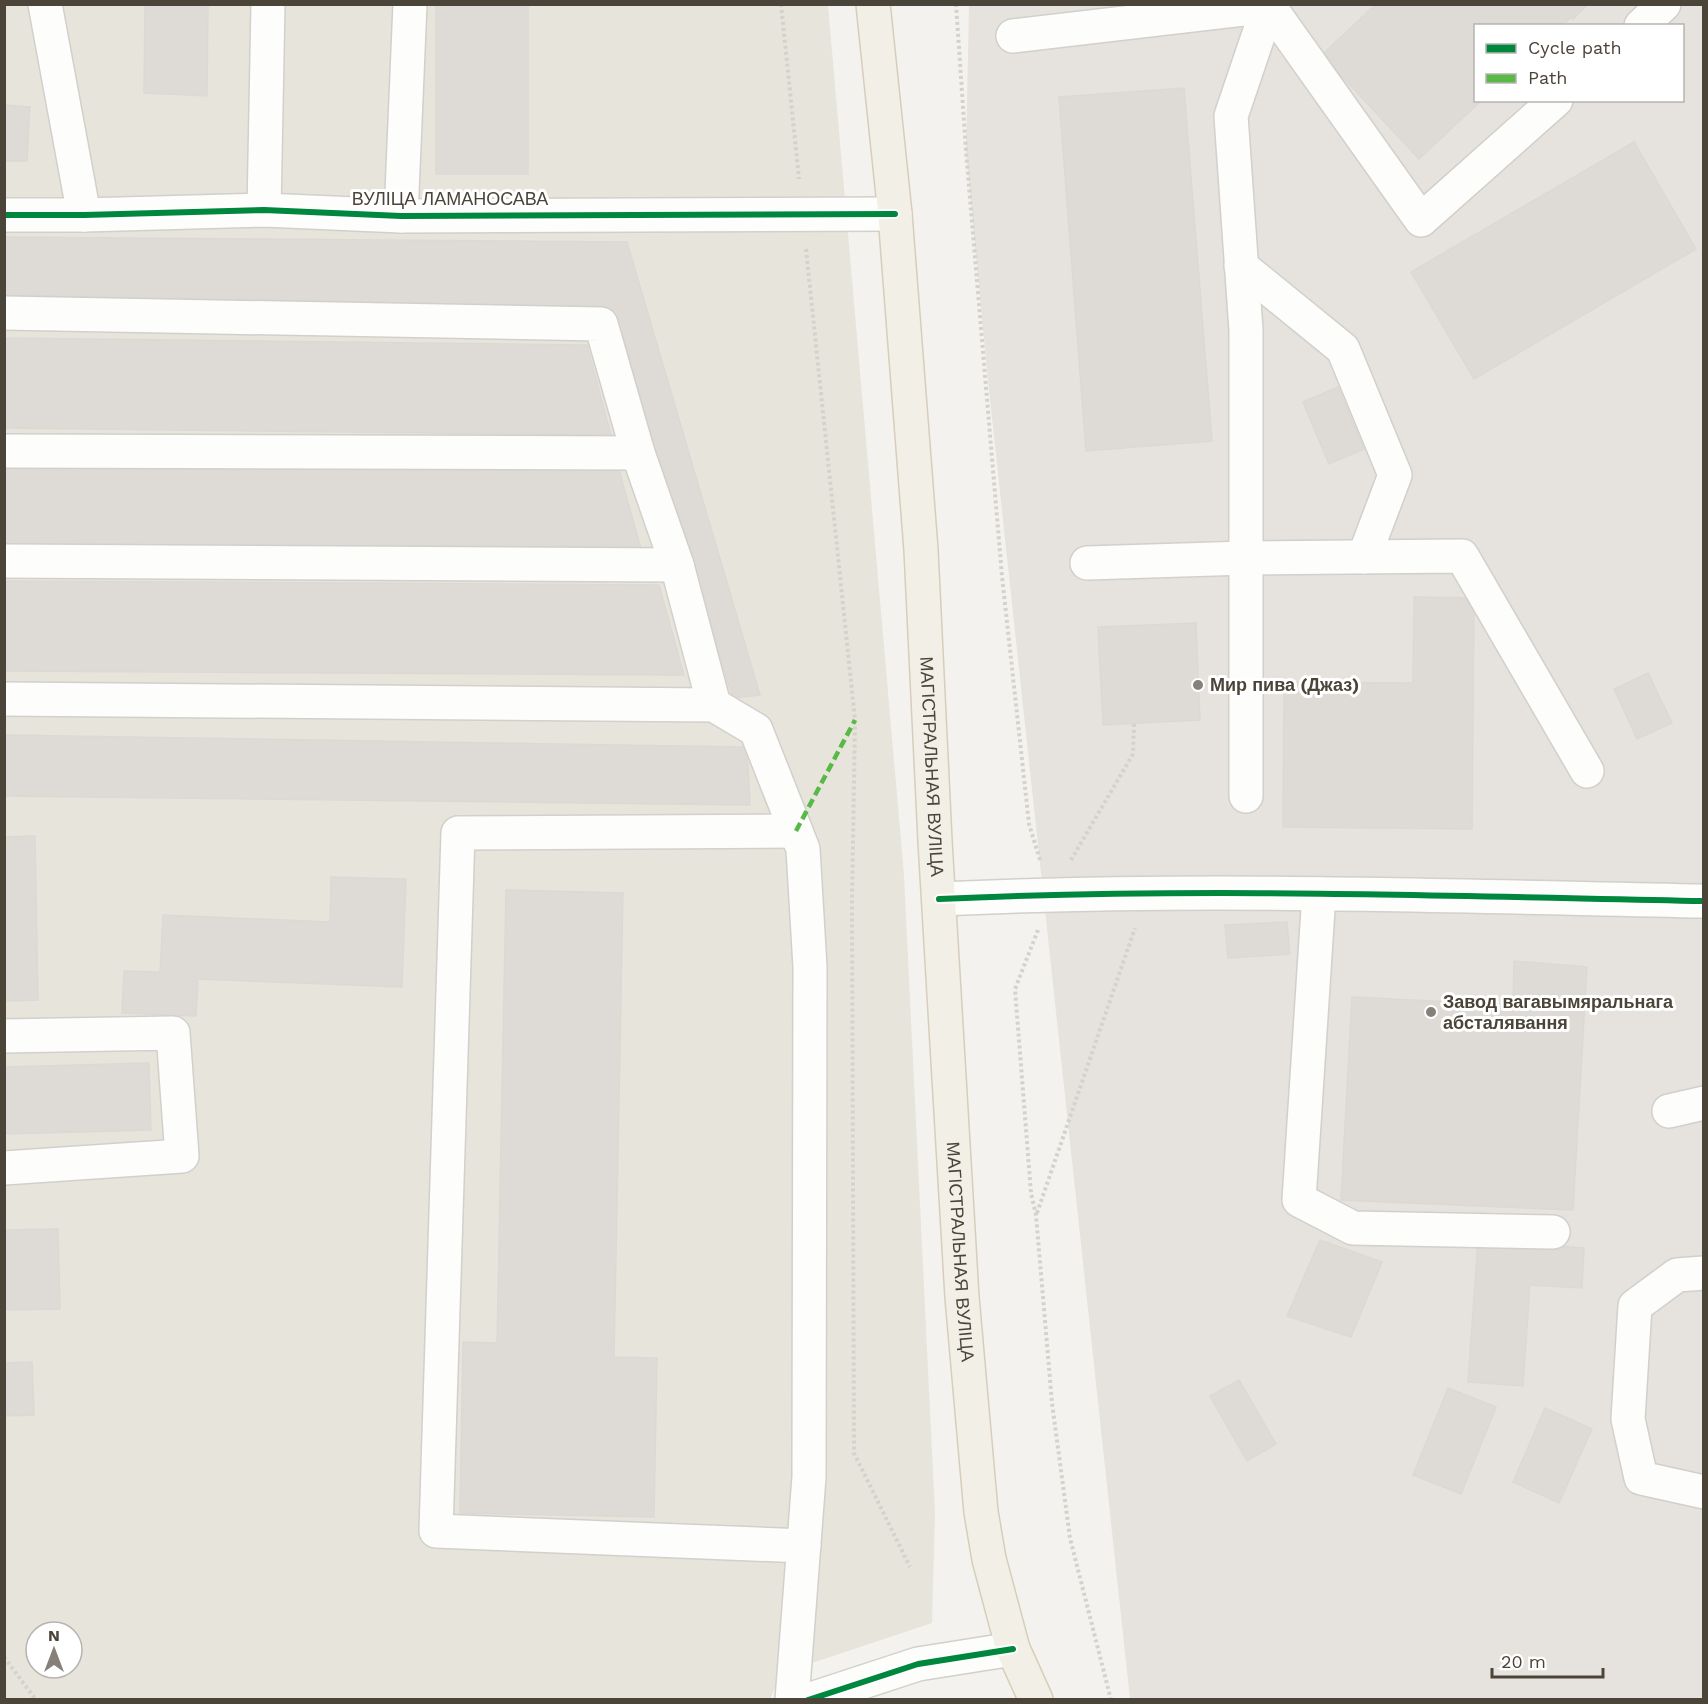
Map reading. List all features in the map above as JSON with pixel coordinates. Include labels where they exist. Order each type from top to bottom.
[{"type":"main road","name":"МАГІСТРАЛЬНАЯ ВУЛІЦА","points":[[873,4],[895,214],[921,550],[962,1297],[981,1512],[989,1559],[1013,1648],[1036,1700]]},
{"type":"street","points":[[45,4],[84,215]]},
{"type":"street","points":[[264,210],[268,4]]},
{"type":"street","points":[[401,216],[410,4]]},
{"type":"street","points":[[1643,24],[1664,4]]},
{"type":"street","points":[[1013,36],[1141,13],[1269,5]]},
{"type":"street","points":[[1269,5],[1421,219],[1554,102]]},
{"type":"street","points":[[1246,796],[1246,330],[1231,116],[1269,5]]},
{"type":"street","name":"ВУЛІЦА ЛАМАНОСАВА","points":[[4,215],[264,210],[401,216],[895,214]]},
{"type":"street","points":[[1241,266],[1343,349],[1395,475],[1364,557]]},
{"type":"street","points":[[4,313],[601,324],[638,453],[677,565],[714,705]]},
{"type":"street","points":[[4,452],[638,453]]},
{"type":"street","points":[[1087,563],[1246,558],[1462,556],[1587,771]]},
{"type":"street","points":[[4,561],[677,565]]},
{"type":"street","points":[[4,699],[714,705],[756,729],[803,849],[810,968],[809,1477],[792,1700]]},
{"type":"street","points":[[796,831],[458,833],[436,1531],[804,1546]]},
{"type":"street","points":[[939,899],[1051,894],[1267,892],[1704,901]]},
{"type":"street","points":[[1319,894],[1299,1200],[1353,1228],[1553,1232]]},
{"type":"street","points":[[4,1035],[173,1033],[182,1156],[4,1168]]},
{"type":"street","points":[[1669,1111],[1704,1103]]},
{"type":"street","points":[[1704,1273],[1677,1275],[1635,1306],[1628,1419],[1641,1478],[1704,1492]]},
{"type":"street","points":[[808,1700],[918,1664],[1013,1648]]},
{"type":"path","points":[[781,4],[855,720],[852,902],[854,1453],[910,1567]]},
{"type":"path","points":[[956,4],[966,163],[1003,588],[1029,824],[1051,894]]},
{"type":"path","points":[[1111,1700],[1070,1538],[1052,1402],[1036,1215],[1031,1193],[1015,988],[1051,894],[1133,754],[1134,723]]},
{"type":"path","points":[[1036,1215],[1137,921]]},
{"type":"path","points":[[4,1657],[36,1700]]},
{"type":"shaded area","points":[[5,5],[828,5],[904,875],[935,1513],[932,1623],[782,1673],[770,1699],[5,1700]]},
{"type":"shaded area","points":[[969,5],[1703,5],[1703,1699],[1130,1699],[989,390],[966,151]]},
{"type":"building","points":[[145,4],[208,4],[207,96],[144,93]]},
{"type":"building","points":[[436,4],[528,4],[528,174],[436,174]]},
{"type":"building","points":[[1376,4],[1588,4],[1573,19],[1571,17],[1564,24],[1474,24],[1474,102],[1480,102],[1419,159],[1322,55]]},
{"type":"building","points":[[1184,88],[1212,441],[1086,451],[1059,97]]},
{"type":"building","points":[[4,105],[30,107],[27,161],[4,161]]},
{"type":"building","points":[[1634,142],[1696,249],[1474,379],[1411,272]]},
{"type":"building","points":[[4,237],[627,242],[760,695],[733,698],[608,308],[4,295]]},
{"type":"building","points":[[4,338],[587,345],[611,435],[4,428]]},
{"type":"building","points":[[1338,387],[1364,449],[1329,464],[1303,402]]},
{"type":"building","points":[[4,461],[618,466],[643,556],[4,549]]},
{"type":"building","points":[[4,581],[659,585],[684,675],[4,671]]},
{"type":"building","points":[[1414,597],[1474,598],[1472,829],[1283,827],[1284,682],[1413,683]]},
{"type":"building","points":[[1196,623],[1200,720],[1103,725],[1098,627]]},
{"type":"building","points":[[1648,673],[1672,723],[1637,739],[1614,689]]},
{"type":"building","points":[[4,735],[747,747],[750,805],[4,796]]},
{"type":"building","points":[[35,836],[38,1000],[4,1001],[4,837]]},
{"type":"building","points":[[331,877],[406,879],[402,987],[198,979],[196,1016],[122,1013],[124,971],[160,972],[163,915],[330,922]]},
{"type":"building","points":[[506,890],[623,893],[614,1357],[657,1358],[654,1517],[460,1513],[463,1342],[497,1343]]},
{"type":"building","points":[[1287,922],[1290,954],[1228,958],[1225,925]]},
{"type":"building","points":[[1514,961],[1587,967],[1573,1210],[1341,1200],[1352,997],[1513,1005]]},
{"type":"building","points":[[149,1063],[151,1130],[4,1134],[4,1067]]},
{"type":"building","points":[[58,1229],[60,1309],[4,1310],[4,1230]]},
{"type":"building","points":[[1320,1240],[1382,1262],[1351,1337],[1287,1316]]},
{"type":"building","points":[[1478,1240],[1584,1248],[1582,1288],[1530,1285],[1523,1386],[1468,1382]]},
{"type":"building","points":[[32,1362],[34,1415],[4,1416],[4,1363]]},
{"type":"building","points":[[1239,1380],[1276,1444],[1247,1461],[1210,1396]]},
{"type":"building","points":[[1448,1388],[1496,1407],[1461,1494],[1413,1475]]},
{"type":"building","points":[[1545,1408],[1592,1429],[1559,1503],[1513,1482]]},
{"type":"marked path","points":[[796,831],[855,720]]},
{"type":"cycle path","points":[[4,215],[264,210],[401,216],[895,214]]},
{"type":"cycle path","points":[[939,899],[1035,895],[1226,893],[1704,901]]},
{"type":"cycle path","points":[[808,1700],[918,1664],[1013,1649]]},
{"type":"place","name":"Мир пива (Джаз)","points":[[1198,685]]},
{"type":"place","name":"Завод вагавымяральнага абсталявання","points":[[1431,1012]]}]
